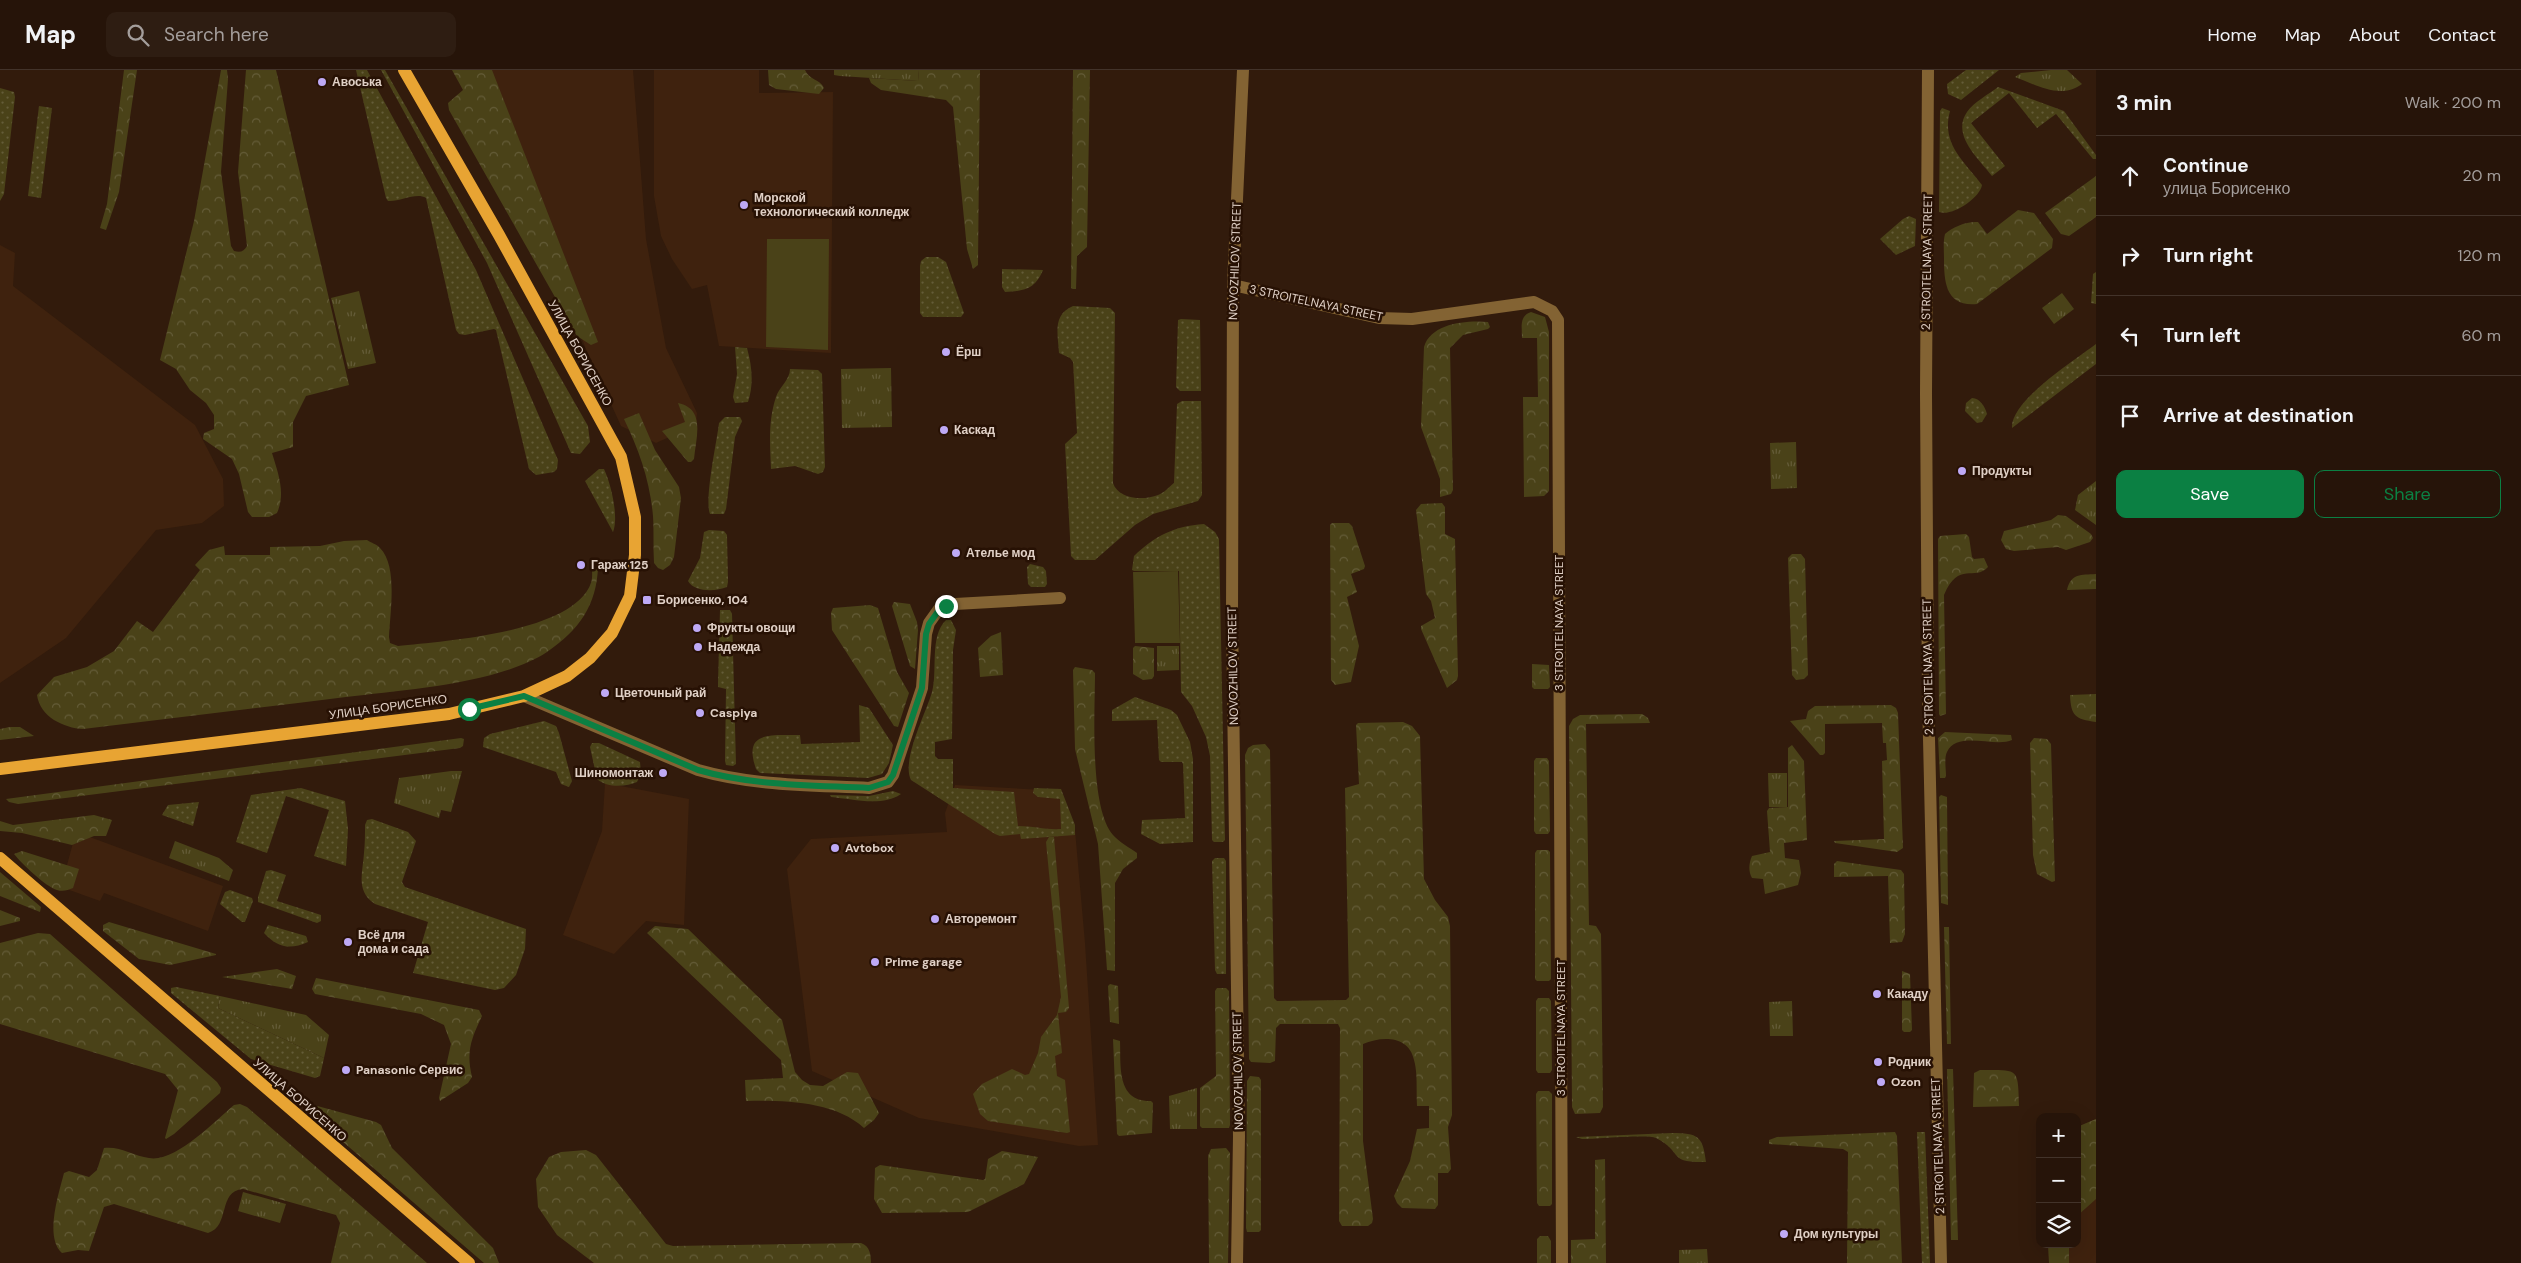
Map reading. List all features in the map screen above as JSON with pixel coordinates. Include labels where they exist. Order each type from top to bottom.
[{"type":"main road","name":"УЛИЦА БОРИСЕНКО","points":[[0,769],[449,714],[524,696],[567,676],[590,658],[612,633],[630,596],[635,555],[635,517],[631,492],[621,457],[612,437],[404,70]]},
{"type":"main road","name":"УЛИЦА БОРИСЕНКО","points":[[0,858],[469,1263]]},
{"type":"street","name":"NOVOZHILOV STREET","points":[[1237,1263],[1239,1136],[1232,607],[1232,286],[1243,70]]},
{"type":"street","name":"2 STROITELNAYA STREET","points":[[1928,70],[1926,394],[1928,676],[1941,1263]]},
{"type":"street","name":"3 STROITELNAYA STREET","points":[[1232,286],[1379,318],[1412,319],[1534,302],[1552,311],[1558,320],[1562,1263]]},
{"type":"street","points":[[524,696],[698,770],[719,776],[745,782],[869,788],[888,782],[893,775],[922,688],[926,634],[929,624],[939,610],[955,604],[1060,598]]},
{"type":"shaded area","points":[[475,70],[633,70],[646,239],[666,348],[697,413],[696,425],[656,443],[621,426],[586,349]]},
{"type":"shaded area","name":"Морской технологический колледж","points":[[654,70],[759,70],[759,93],[833,92],[831,353],[719,346],[707,285],[692,289],[672,259],[661,236],[654,196]]},
{"type":"shaded area","points":[[0,245],[15,253],[13,286],[195,425],[223,479],[224,506],[202,523],[156,530],[66,638],[0,683]]},
{"type":"shaded area","points":[[605,783],[689,799],[684,925],[646,921],[614,954],[563,935],[602,831]]},
{"type":"shaded area","points":[[955,785],[1060,791],[1075,830],[1085,943],[1098,1145],[1079,1146],[919,1118],[812,1071],[787,869],[811,839],[947,832],[945,813]]},
{"type":"shaded area","points":[[76,832],[223,886],[208,931],[104,893],[100,901],[61,887]]},
{"type":"shaded area","points":[[2096,1119],[2096,1263],[2049,1263],[2048,1248],[2081,1248],[2081,1125]]},
{"type":"green space","points":[[124,70],[137,70],[119,192],[106,230],[100,228],[107,204]]},
{"type":"green space","points":[[221,70],[227,70],[228,79],[221,172],[231,246],[234,251],[240,252],[247,246],[238,172],[246,70],[276,70],[349,385],[306,396],[293,422],[293,447],[272,453],[280,483],[281,498],[277,513],[269,517],[252,517],[248,512],[239,474],[232,459],[203,439],[204,433],[214,429],[214,415],[206,403],[190,390],[176,369],[160,360],[194,221]]},
{"type":"green space","points":[[356,70],[367,70],[476,270],[558,460],[557,469],[554,472],[536,475],[529,469],[496,330],[465,335],[459,334],[456,330],[426,198],[418,196],[388,201],[386,198]]},
{"type":"green space","points":[[381,70],[385,70],[588,426],[590,442],[580,454],[571,453],[487,263]]},
{"type":"green space","points":[[452,70],[492,70],[598,342],[591,345],[577,336],[449,110],[448,103],[463,90]]},
{"type":"green space","points":[[768,70],[805,70],[809,76],[824,88],[819,94],[776,89],[769,85]]},
{"type":"green space","points":[[834,70],[919,70],[918,81],[840,76],[834,75]]},
{"type":"green space","points":[[919,70],[980,70],[978,265],[973,269],[967,249],[953,107],[946,100],[881,90],[871,83],[869,78],[918,81]]},
{"type":"green space","points":[[1073,70],[1090,70],[1087,247],[1077,256],[1076,289],[1071,288]]},
{"type":"green space","points":[[1966,70],[1999,70],[1961,100],[1948,94],[1947,84]]},
{"type":"green space","points":[[2067,70],[2082,84],[2074,89],[2057,91],[2048,90],[2015,77],[2021,73]]},
{"type":"green space","points":[[1998,87],[2064,111],[2096,155],[2096,159],[2093,159],[2056,114],[2037,128],[2009,93],[1971,123],[2005,166],[1992,176],[1974,154],[1964,138],[1962,129],[1963,121],[1970,108]]},
{"type":"green space","points":[[0,88],[14,92],[15,97],[4,194],[0,201]]},
{"type":"green space","points":[[39,106],[52,108],[41,198],[28,196]]},
{"type":"green space","points":[[1942,108],[1950,111],[1948,123],[1951,143],[1982,185],[1971,201],[1958,209],[1944,213],[1939,212],[1940,111]]},
{"type":"green space","points":[[2096,176],[2096,217],[2069,236],[2061,234],[2045,213]]},
{"type":"green space","points":[[2018,210],[2034,213],[2053,239],[2052,248],[1977,304],[1959,302],[1949,292],[1946,284],[1944,267],[1945,234],[1960,225],[1978,222],[1987,234]]},
{"type":"green space","points":[[1909,216],[1916,219],[1915,246],[1896,255],[1880,239]]},
{"type":"green space","points":[[767,239],[829,239],[828,350],[766,347]]},
{"type":"green space","points":[[926,257],[938,257],[946,262],[964,313],[961,317],[923,317],[920,313],[920,266],[921,261]]},
{"type":"green space","points":[[1002,269],[1043,270],[1033,285],[1028,288],[1005,292],[1002,287]]},
{"type":"green space","points":[[2096,272],[2096,304],[2091,303],[2093,274]]},
{"type":"green space","points":[[359,291],[376,363],[348,369],[331,298]]},
{"type":"green space","points":[[2062,293],[2074,309],[2054,324],[2042,308]]},
{"type":"green space","points":[[1073,306],[1110,308],[1115,313],[1113,483],[1120,492],[1138,498],[1152,497],[1162,493],[1174,483],[1177,404],[1182,401],[1201,401],[1202,495],[1198,501],[1153,514],[1135,525],[1095,560],[1075,560],[1071,556],[1065,444],[1077,433],[1073,362],[1070,358],[1059,353],[1057,332],[1062,314]]},
{"type":"green space","points":[[1531,312],[1545,317],[1549,332],[1549,491],[1544,496],[1524,497],[1523,397],[1538,397],[1537,338],[1522,338],[1523,319]]},
{"type":"green space","points":[[1178,320],[1200,320],[1201,391],[1180,391],[1176,387]]},
{"type":"green space","points":[[1488,322],[1490,327],[1488,329],[1463,335],[1450,348],[1453,490],[1451,494],[1440,497],[1440,479],[1421,427],[1424,347],[1428,339],[1442,328],[1460,323]]},
{"type":"green space","points":[[2096,344],[2096,364],[2012,428],[2014,417],[2032,394],[2060,370]]},
{"type":"green space","points":[[735,347],[747,348],[749,355],[752,382],[748,402],[735,403],[733,397],[737,374]]},
{"type":"green space","points":[[891,368],[892,427],[842,428],[841,369]]},
{"type":"green space","points":[[790,369],[818,370],[822,374],[825,467],[823,472],[818,474],[795,466],[771,469],[770,433],[773,406],[779,390],[790,373]]},
{"type":"green space","points":[[1972,398],[1980,401],[1986,411],[1987,414],[1982,422],[1977,423],[1965,411],[1966,403]]},
{"type":"green space","points":[[678,403],[687,406],[693,411],[696,418],[696,442],[694,459],[691,462],[688,462],[662,431],[685,422]]},
{"type":"green space","points":[[639,413],[655,450],[679,487],[681,498],[674,557],[670,565],[663,570],[654,563],[652,503],[639,454],[624,419]]},
{"type":"green space","points":[[725,417],[740,417],[742,421],[735,437],[726,509],[724,514],[710,514],[709,496],[719,423]]},
{"type":"green space","points":[[1796,442],[1797,488],[1771,489],[1770,443]]},
{"type":"green space","points":[[599,469],[604,469],[612,492],[615,509],[613,532],[585,481]]},
{"type":"green space","points":[[2096,481],[2096,525],[2075,510],[2078,495]]},
{"type":"green space","points":[[1442,503],[1445,507],[1445,534],[1455,539],[1458,676],[1457,680],[1447,688],[1421,629],[1421,626],[1435,618],[1431,601],[1426,594],[1416,510],[1421,504]]},
{"type":"green space","points":[[2058,515],[2066,516],[2091,534],[2093,538],[2090,542],[2066,550],[2058,547],[2014,551],[2006,549],[2001,540],[2004,531],[2051,520]]},
{"type":"green space","points":[[1332,523],[1349,523],[1352,526],[1365,566],[1364,569],[1351,574],[1357,592],[1347,597],[1359,646],[1351,682],[1335,685],[1331,680],[1330,525]]},
{"type":"green space","points":[[1204,524],[1215,532],[1219,539],[1225,840],[1223,842],[1214,842],[1212,840],[1210,756],[1206,737],[1192,706],[1181,692],[1179,571],[1132,570],[1134,556],[1157,538],[1183,527]]},
{"type":"green space","points":[[709,530],[724,531],[727,535],[728,582],[727,587],[717,590],[700,589],[691,585],[688,581],[700,558],[704,532]]},
{"type":"green space","points":[[1966,534],[1969,537],[1972,557],[1974,559],[1984,558],[1988,567],[1977,573],[1961,575],[1955,578],[1944,595],[1946,714],[1940,716],[1938,539],[1940,536]]},
{"type":"green space","points":[[367,540],[380,548],[386,556],[389,566],[392,590],[389,637],[390,643],[398,646],[475,637],[534,624],[560,613],[579,600],[591,583],[591,560],[598,566],[597,580],[590,605],[584,615],[568,635],[547,652],[527,663],[503,672],[450,684],[83,729],[61,724],[54,720],[39,703],[37,695],[54,677],[87,667],[114,651],[137,621],[153,632],[200,570],[195,565],[209,550],[224,546],[225,555],[270,555],[270,547],[320,546],[344,541]]},
{"type":"green space","points":[[1792,554],[1801,554],[1805,559],[1808,675],[1804,679],[1796,680],[1792,675],[1788,558]]},
{"type":"green space","points":[[1030,564],[1043,567],[1046,571],[1047,584],[1045,587],[1031,587],[1028,584],[1027,567]]},
{"type":"green space","points":[[1178,571],[1180,643],[1135,643],[1133,572]]},
{"type":"green space","points":[[2096,574],[2096,589],[2067,590],[2071,580],[2077,576]]},
{"type":"green space","points":[[894,602],[910,604],[917,622],[915,669],[910,666],[892,606]]},
{"type":"green space","points":[[870,605],[878,608],[897,672],[909,693],[898,727],[894,726],[832,630],[831,613],[833,608]]},
{"type":"green space","points":[[720,610],[730,610],[732,614],[736,764],[733,766],[726,765],[725,761],[726,689],[718,687]]},
{"type":"green space","points":[[946,620],[951,620],[956,630],[953,650],[952,739],[935,742],[935,756],[938,759],[953,759],[953,788],[1014,792],[1018,826],[1056,829],[1061,829],[1060,799],[1038,797],[1033,793],[1034,788],[1061,789],[1075,825],[1075,835],[1021,839],[1020,834],[1000,836],[911,780],[909,761],[934,683],[937,635]]},
{"type":"green space","points":[[1001,632],[1003,675],[980,677],[978,648],[991,636]]},
{"type":"green space","points":[[1135,646],[1154,648],[1154,676],[1152,679],[1143,680],[1133,674],[1133,648]]},
{"type":"green space","points":[[1157,646],[1179,646],[1179,670],[1157,671]]},
{"type":"green space","points":[[1532,664],[1549,665],[1550,687],[1548,689],[1534,689],[1532,687]]},
{"type":"green space","points":[[1075,667],[1092,670],[1095,673],[1095,758],[1100,803],[1105,822],[1115,838],[1137,853],[1137,858],[1123,869],[1115,883],[1115,971],[1107,970],[1098,844],[1075,749],[1073,670]]},
{"type":"green space","points":[[2096,694],[2096,722],[2079,718],[2073,712],[2070,695]]},
{"type":"green space","points":[[1135,697],[1171,710],[1177,715],[1190,742],[1193,759],[1193,842],[1160,844],[1141,834],[1142,820],[1185,818],[1183,764],[1182,762],[1161,762],[1159,760],[1157,720],[1112,721],[1112,710]]},
{"type":"green space","points":[[859,705],[869,708],[893,745],[889,763],[882,774],[868,778],[760,773],[756,769],[753,747],[763,737],[800,735],[801,744],[860,742]]},
{"type":"green space","points":[[1891,705],[1896,708],[1898,713],[1903,848],[1897,852],[1835,843],[1834,841],[1884,839],[1882,761],[1887,760],[1886,743],[1883,743],[1882,723],[1825,724],[1825,753],[1820,755],[1790,721],[1806,719],[1808,711],[1815,706]]},
{"type":"green space","points":[[1642,714],[1648,718],[1650,723],[1586,724],[1589,925],[1596,926],[1601,934],[1603,1107],[1600,1113],[1575,1114],[1572,1107],[1569,726],[1573,719],[1580,715]]},
{"type":"green space","points":[[544,721],[556,726],[559,733],[572,781],[569,787],[561,784],[556,772],[483,747],[484,738],[490,734]]},
{"type":"green space","points":[[1403,722],[1412,726],[1420,736],[1424,879],[1435,900],[1448,917],[1450,926],[1452,1115],[1448,1127],[1451,1169],[1448,1173],[1438,1173],[1438,1205],[1435,1209],[1402,1208],[1397,1203],[1394,1196],[1410,1161],[1417,1129],[1429,1128],[1429,1106],[1417,1106],[1415,1065],[1411,1052],[1406,1046],[1400,1042],[1386,1039],[1363,1044],[1363,1141],[1373,1219],[1372,1223],[1368,1226],[1342,1226],[1339,1221],[1340,1028],[1338,1024],[1280,1024],[1276,1028],[1275,1061],[1270,1063],[1251,1062],[1249,1059],[1245,755],[1248,748],[1253,745],[1265,744],[1270,750],[1274,998],[1277,1001],[1346,1000],[1349,997],[1345,788],[1359,784],[1356,725],[1358,723]]},
{"type":"green space","points":[[20,727],[34,736],[0,740],[0,729]]},
{"type":"green space","points":[[1945,732],[2011,735],[2012,740],[2005,742],[1967,741],[1952,745],[1946,754],[1946,776],[1945,778],[1940,778],[1938,738]]},
{"type":"green space","points":[[2034,738],[2047,739],[2051,744],[2055,881],[2052,882],[2037,874],[2033,855],[2030,743]]},
{"type":"green space","points":[[464,739],[463,746],[460,748],[18,804],[9,802],[6,799]]},
{"type":"green space","points":[[592,743],[599,743],[640,762],[641,773],[637,782],[617,786],[606,784],[597,779],[590,747]]},
{"type":"green space","points":[[1792,745],[1804,761],[1807,840],[1784,843],[1785,858],[1799,860],[1801,873],[1798,885],[1765,894],[1763,879],[1752,878],[1750,864],[1752,856],[1770,852],[1767,811],[1769,808],[1788,807],[1788,748]]},
{"type":"green space","points":[[1536,758],[1547,758],[1549,761],[1550,831],[1548,834],[1536,834],[1534,831],[1534,761]]},
{"type":"green space","points":[[462,771],[451,812],[441,810],[439,818],[394,803],[399,778]]},
{"type":"green space","points":[[1768,773],[1787,773],[1787,807],[1769,807]]},
{"type":"green space","points":[[301,788],[345,801],[348,829],[346,866],[314,856],[329,810],[286,796],[267,853],[236,842],[251,795]]},
{"type":"green space","points":[[893,791],[901,794],[893,798],[876,801],[831,797],[830,795],[869,796]]},
{"type":"green space","points":[[1941,795],[1947,797],[1948,905],[1941,903],[1939,797]]},
{"type":"green space","points":[[199,802],[193,826],[162,815],[168,805]]},
{"type":"green space","points":[[94,815],[112,820],[106,836],[94,836],[72,845],[22,833],[0,831],[0,821],[13,825]]},
{"type":"green space","points":[[372,819],[408,832],[416,841],[402,882],[405,887],[526,929],[525,949],[516,975],[504,988],[495,990],[413,973],[428,922],[375,904],[365,893],[362,887],[362,874],[365,825],[367,820]]},
{"type":"green space","points":[[1049,837],[1054,837],[1069,1008],[1066,1012],[1058,1013],[1062,1053],[1055,1056],[1057,1076],[1065,1080],[1070,1132],[1067,1133],[988,1121],[980,1114],[973,1094],[982,1084],[1012,1069],[1025,1075],[1029,1074],[1038,1053],[1041,1037],[1057,1015],[1061,997],[1046,842]]},
{"type":"green space","points":[[175,841],[219,858],[233,870],[229,881],[169,858]]},
{"type":"green space","points":[[1537,850],[1548,850],[1550,852],[1551,979],[1549,981],[1537,981],[1535,979],[1535,853]]},
{"type":"green space","points":[[22,851],[79,869],[73,888],[59,891],[40,880],[14,854]]},
{"type":"green space","points":[[1215,858],[1224,858],[1226,861],[1226,974],[1217,974],[1215,970],[1212,861]]},
{"type":"green space","points":[[1837,861],[1901,870],[1904,874],[1905,934],[1902,942],[1890,943],[1888,876],[1834,877],[1834,864]]},
{"type":"green space","points":[[271,870],[286,875],[277,901],[321,915],[321,921],[317,923],[258,902],[266,871]]},
{"type":"green space","points":[[0,872],[41,907],[40,912],[0,896]]},
{"type":"green space","points":[[230,890],[252,898],[253,901],[245,922],[242,922],[220,904],[225,892]]},
{"type":"green space","points":[[0,910],[20,918],[20,921],[0,926]]},
{"type":"green space","points":[[109,922],[216,955],[170,965],[139,959],[103,931],[103,925]]},
{"type":"green space","points":[[268,925],[306,936],[308,942],[290,947],[279,945],[264,933]]},
{"type":"green space","points":[[655,926],[688,929],[782,1020],[795,1072],[802,1080],[810,1085],[823,1086],[847,1072],[858,1073],[879,1113],[874,1120],[864,1128],[839,1112],[824,1107],[792,1102],[746,1101],[745,1080],[783,1078],[781,1060],[647,933]]},
{"type":"green space","points":[[1944,927],[1949,927],[1951,1044],[1947,1044]]},
{"type":"green space","points":[[38,933],[50,934],[217,1082],[221,1088],[220,1093],[174,1134],[165,1138],[178,1090],[165,1074],[0,1024],[0,943]]},
{"type":"green space","points":[[277,969],[296,976],[292,989],[222,977]]},
{"type":"green space","points":[[1902,971],[1910,974],[1912,1030],[1910,1032],[1902,1030]]},
{"type":"green space","points":[[316,978],[479,1010],[482,1016],[472,1039],[469,1060],[472,1077],[468,1083],[440,1101],[439,1098],[451,1044],[444,1025],[421,1014],[315,994],[312,989]]},
{"type":"green space","points":[[1110,984],[1118,986],[1119,1024],[1110,1022],[1108,986]]},
{"type":"green space","points":[[176,987],[220,996],[218,1008],[324,1058],[320,1076],[315,1078],[251,1059],[171,993],[171,988]]},
{"type":"green space","points":[[1217,988],[1226,988],[1229,991],[1230,1125],[1229,1128],[1202,1128],[1200,1126],[1200,1088],[1216,1076],[1215,991]]},
{"type":"green space","points":[[220,996],[306,1015],[329,1035],[324,1058],[218,1008]]},
{"type":"green space","points":[[1538,998],[1549,998],[1551,1001],[1552,1070],[1550,1073],[1538,1073],[1536,1070],[1536,1001]]},
{"type":"green space","points":[[1792,1001],[1793,1036],[1770,1036],[1769,1002]]},
{"type":"green space","points":[[1113,1039],[1120,1041],[1121,1071],[1126,1089],[1140,1100],[1153,1103],[1152,1133],[1119,1136],[1117,1134]]},
{"type":"green space","points":[[1947,1069],[1953,1069],[1958,1240],[1951,1240]]},
{"type":"green space","points":[[1980,1070],[2002,1070],[2014,1073],[2017,1077],[2019,1106],[1973,1107],[1974,1073]]},
{"type":"green space","points":[[1250,1076],[1259,1077],[1261,1080],[1261,1230],[1259,1232],[1247,1232],[1246,1228],[1247,1081]]},
{"type":"green space","points":[[1197,1088],[1197,1129],[1170,1129],[1169,1096]]},
{"type":"green space","points":[[1538,1091],[1549,1091],[1552,1094],[1552,1204],[1550,1206],[1539,1206],[1537,1203],[1536,1094]]},
{"type":"green space","points":[[240,1104],[247,1107],[427,1263],[331,1263],[340,1223],[336,1215],[243,1189],[235,1191],[230,1196],[220,1223],[208,1233],[114,1204],[104,1207],[89,1251],[78,1250],[62,1253],[54,1237],[53,1226],[56,1203],[64,1173],[69,1171],[89,1177],[97,1170],[104,1148],[116,1148],[149,1158],[159,1158],[171,1154],[206,1130],[234,1105]]},
{"type":"green space","points":[[310,1104],[381,1125],[392,1148],[493,1248],[499,1263],[484,1263],[307,1111]]},
{"type":"green space","points":[[2096,1119],[2096,1199],[2081,1212],[2081,1158],[2081,1125]]},
{"type":"green space","points":[[1895,1132],[1897,1136],[1902,1263],[1847,1263],[1848,1152],[1843,1149],[1769,1144],[1769,1140],[1777,1137]]},
{"type":"green space","points":[[1917,1132],[1925,1132],[1930,1263],[1922,1263]]},
{"type":"green space","points":[[1688,1134],[1698,1138],[1703,1146],[1706,1162],[1680,1159],[1665,1143],[1651,1137],[1582,1139],[1576,1137]]},
{"type":"green space","points":[[1226,1148],[1230,1153],[1228,1263],[1209,1263],[1208,1156],[1211,1149]]},
{"type":"green space","points":[[586,1150],[596,1155],[666,1244],[673,1246],[861,1243],[868,1249],[871,1263],[594,1263],[557,1235],[538,1207],[536,1179],[549,1157],[561,1152]]},
{"type":"green space","points":[[1002,1151],[1038,1157],[1024,1184],[968,1212],[882,1213],[874,1199],[875,1168],[880,1165],[983,1180],[985,1179],[988,1159]]},
{"type":"green space","points":[[1605,1159],[1606,1263],[1571,1263],[1571,1240],[1595,1239],[1595,1160]]},
{"type":"green space","points":[[243,1192],[286,1204],[280,1223],[238,1211]]},
{"type":"green space","points":[[1540,1236],[1548,1236],[1551,1241],[1551,1263],[1537,1263],[1537,1239]]},
{"type":"green space","points":[[2048,1248],[2069,1248],[2069,1263],[2049,1263]]},
{"type":"green space","points":[[1707,1249],[1708,1263],[1679,1263],[1679,1250]]},
{"type":"place","name":"Авоська","points":[[322,82]]},
{"type":"place","name":"Морской технологический колледж","points":[[744,205]]},
{"type":"place","name":"Ёрш","points":[[946,352]]},
{"type":"place","name":"Каскад","points":[[944,430]]},
{"type":"place","name":"Продукты","points":[[1962,471]]},
{"type":"place","name":"Ателье мод","points":[[956,553]]},
{"type":"place","name":"Гараж 125","points":[[581,565]]},
{"type":"place","name":"Борисенко, 104","points":[[647,600]]},
{"type":"place","name":"Фрукты овощи","points":[[697,628]]},
{"type":"place","name":"Надежда","points":[[698,647]]},
{"type":"place","name":"Цветочный рай","points":[[605,693]]},
{"type":"place","name":"Caspiya","points":[[700,713]]},
{"type":"place","name":"Шиномонтаж","points":[[663,773]]},
{"type":"place","name":"Avtobox","points":[[835,848]]},
{"type":"place","name":"Авторемонт","points":[[935,919]]},
{"type":"place","name":"Всё для дома и сада","points":[[348,942]]},
{"type":"place","name":"Prime garage","points":[[875,962]]},
{"type":"place","name":"Какаду","points":[[1877,994]]},
{"type":"place","name":"Родник","points":[[1878,1062]]},
{"type":"place","name":"Panasonic Сервис","points":[[346,1070]]},
{"type":"place","name":"Ozon","points":[[1881,1082]]},
{"type":"place","name":"Дом культуры","points":[[1784,1234]]},
{"type":"route","points":[[469,709],[524,696],[698,770],[719,776],[745,782],[869,788],[888,782],[893,775],[922,688],[926,634],[929,624],[934,615],[946,606]]}]
